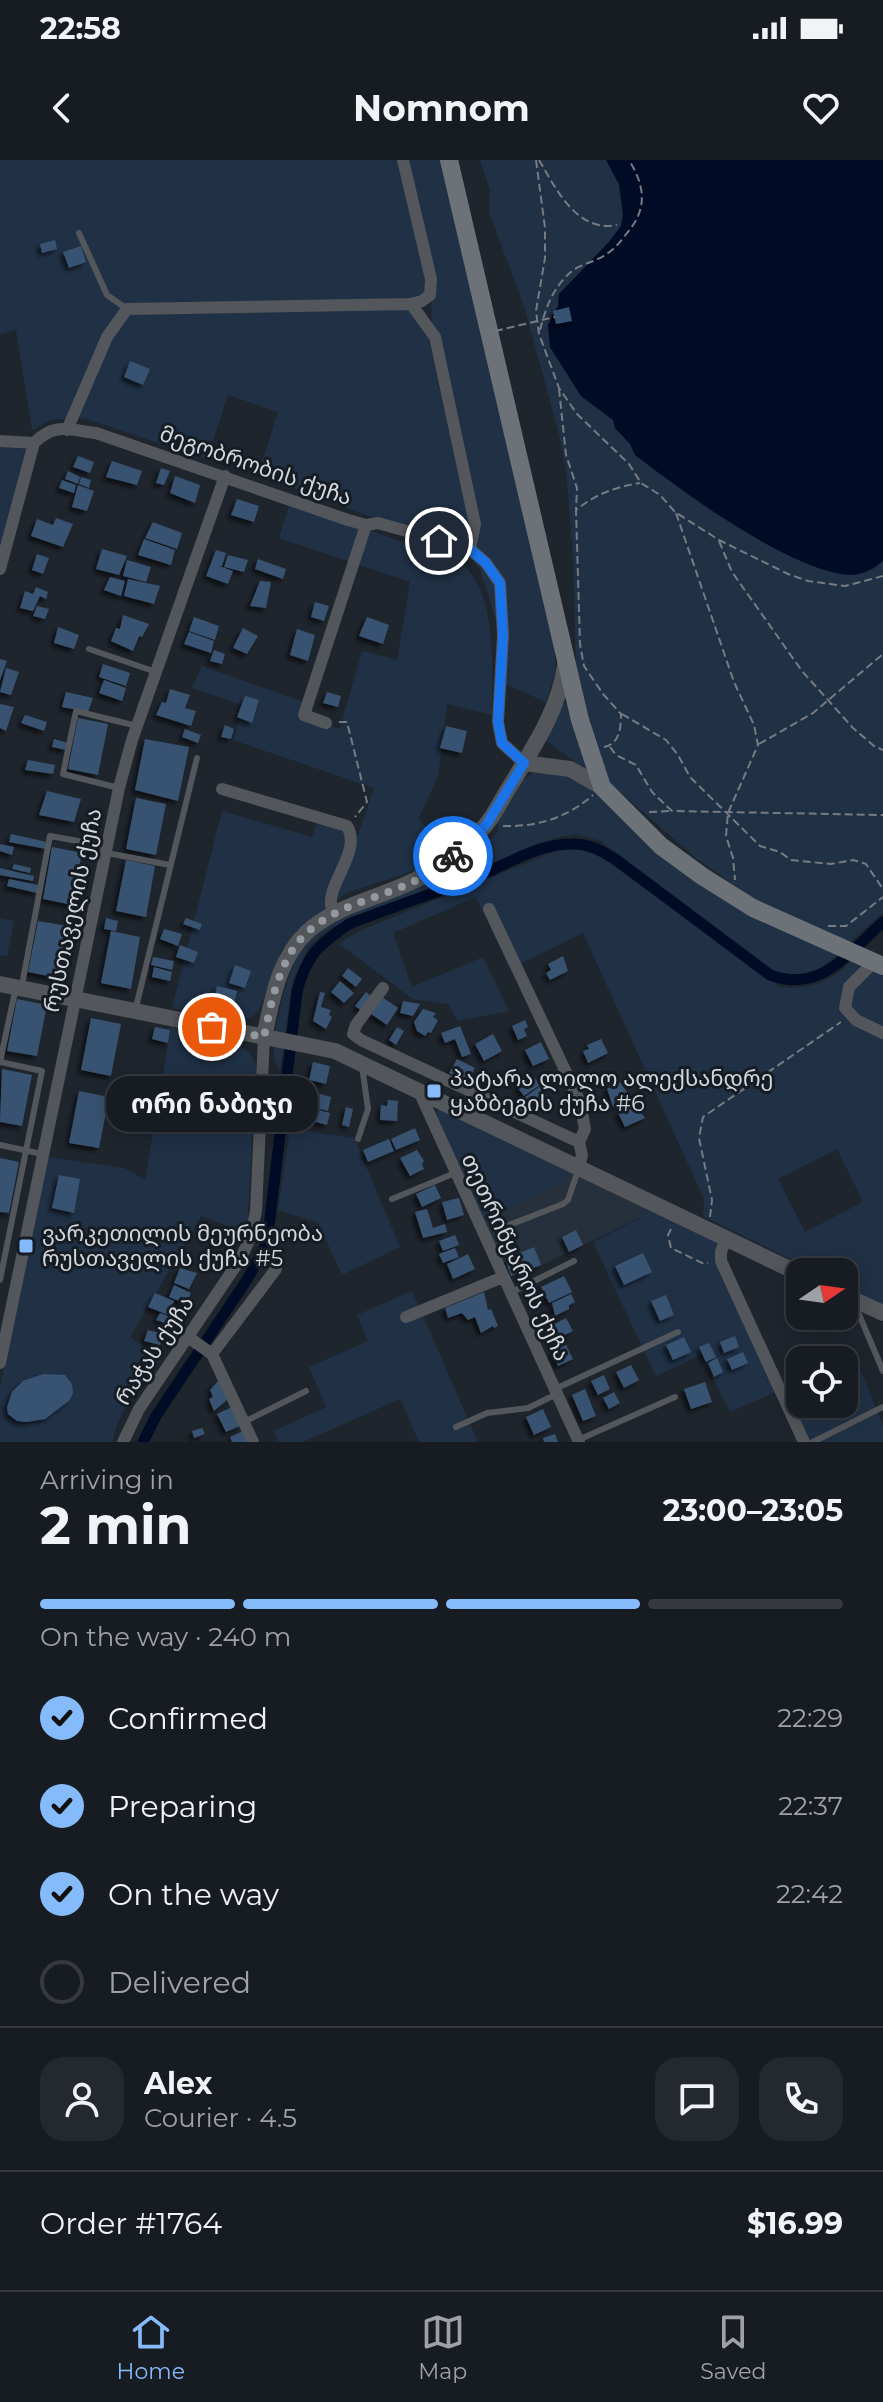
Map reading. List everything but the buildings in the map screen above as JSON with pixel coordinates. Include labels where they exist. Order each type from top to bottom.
[{"type":"main road","points":[[449,160],[566,658],[589,751],[602,787],[661,846],[738,900],[874,962]]},
{"type":"street","points":[[0,569],[34,443],[45,432],[56,428],[67,430],[107,337],[127,309],[411,304],[430,295],[431,279],[403,160]]},
{"type":"street","points":[[411,304],[429,326],[437,346],[475,524],[470,549],[486,563],[500,583],[503,635],[498,722],[502,743],[524,763],[570,769],[602,787]]},
{"type":"street","name":"მეგობრობის ქუჩა","points":[[67,430],[96,433],[366,525],[378,523],[470,549]]},
{"type":"street","points":[[0,441],[34,443]]},
{"type":"street","name":"რუსთაველის ქუჩა","points":[[0,1363],[119,788],[137,726],[225,476]]},
{"type":"street","points":[[326,723],[304,715],[366,525]]},
{"type":"street","name":"რაჭას ქუჩა","points":[[123,1442],[139,1409],[191,1339],[241,1258],[251,1236],[256,1211],[269,1038],[280,974],[291,951],[306,933],[334,913],[430,873],[486,825],[550,717],[562,688],[566,658]]},
{"type":"street","points":[[222,789],[347,826],[352,842],[331,902],[334,913]]},
{"type":"street","points":[[489,909],[580,1102],[585,1129],[579,1142],[582,1155],[579,1167]]},
{"type":"street","points":[[874,962],[849,987],[845,1008],[851,1015],[883,1033]]},
{"type":"street","points":[[12,987],[335,1051],[786,1267]]},
{"type":"street","points":[[383,988],[356,1025],[353,1034],[579,1142]]},
{"type":"street","name":"თეთრიწყაროს ქუჩა","points":[[418,1089],[579,1441]]},
{"type":"street","points":[[726,1239],[721,1261],[804,1442]]},
{"type":"street","points":[[210,1352],[276,1269]]},
{"type":"street","points":[[406,1317],[503,1277]]},
{"type":"street","points":[[858,1301],[883,1313]]},
{"type":"street","points":[[191,1339],[210,1352],[253,1442]]},
{"type":"lane","points":[[79,233],[107,295],[127,309]]},
{"type":"lane","points":[[89,649],[156,672]]},
{"type":"lane","points":[[119,788],[63,774],[76,711],[137,726]]},
{"type":"lane","points":[[135,1011],[197,758]]},
{"type":"lane","points":[[58,1075],[0,1063],[12,987],[50,836],[170,865]]},
{"type":"lane","points":[[358,1139],[368,1109],[357,1060],[361,1040]]},
{"type":"lane","points":[[0,1280],[42,1071]]},
{"type":"lane","points":[[0,1145],[42,1154]]},
{"type":"lane","points":[[499,1229],[563,1204],[568,1200],[579,1167]]},
{"type":"lane","points":[[392,1199],[455,1173]]},
{"type":"lane","points":[[0,1226],[11,1228]]},
{"type":"lane","points":[[510,1293],[574,1261]]},
{"type":"lane","points":[[858,1317],[883,1371]]},
{"type":"lane","points":[[456,1427],[487,1413],[528,1408],[678,1332]]},
{"type":"lane","points":[[244,1422],[306,1391]]},
{"type":"lane","points":[[579,1441],[675,1397]]},
{"type":"lane","points":[[813,1442],[883,1407]]},
{"type":"path","points":[[537,160],[562,198],[583,219],[602,226],[617,225]]},
{"type":"path","points":[[537,160],[545,228],[545,258],[536,311],[539,334],[559,388],[566,455],[577,488],[580,644],[584,666],[621,714],[666,740],[690,777],[760,846],[780,852],[791,860],[831,864],[853,860],[866,864],[883,889]]},
{"type":"path","points":[[539,334],[546,307],[564,279],[575,268],[608,254],[637,223],[644,204],[638,175],[629,160]]},
{"type":"path","points":[[495,331],[555,317]]},
{"type":"path","points":[[559,388],[577,414],[629,464],[641,483],[660,495],[675,512],[719,540],[808,581],[845,586],[883,576]]},
{"type":"path","points":[[576,510],[608,490],[641,483]]},
{"type":"path","points":[[675,512],[734,682],[754,725],[758,745]]},
{"type":"path","points":[[719,540],[732,572],[802,671],[853,728],[883,750]]},
{"type":"path","points":[[738,900],[733,858],[726,836],[728,813],[758,745],[828,701],[883,654]]},
{"type":"path","points":[[589,751],[610,746],[619,735],[621,714]]},
{"type":"path","points":[[326,723],[347,722],[367,802],[347,826]]},
{"type":"path","points":[[610,746],[616,755],[636,765],[652,792],[672,811]]},
{"type":"path","points":[[486,825],[522,827],[545,822],[577,808],[602,787]]},
{"type":"path","points":[[626,813],[883,815]]},
{"type":"path","points":[[809,934],[829,926],[846,926],[883,897]]},
{"type":"path","points":[[707,1230],[712,1200],[699,1138],[703,1117],[851,1015]]},
{"type":"path","points":[[678,1215],[668,1235],[671,1248],[704,1264],[721,1261]]},
{"type":"shaded area","points":[[0,160],[398,160],[425,275],[423,314],[468,518],[465,537],[450,546],[258,475],[278,412],[228,395],[207,459],[83,418],[50,420],[32,430],[16,330],[0,334]]},
{"type":"shaded area","points":[[406,160],[442,160],[555,646],[555,673],[546,702],[498,681],[500,634],[480,569],[469,557],[476,540],[432,325],[434,278]]},
{"type":"shaded area","points":[[480,160],[606,160],[619,184],[623,215],[621,226],[559,294],[558,306],[548,325],[550,347],[581,396],[613,420],[615,428],[630,444],[635,455],[710,510],[765,543],[872,570],[883,561],[883,913],[850,942],[809,927],[751,897],[696,858],[605,779],[583,703],[576,665],[573,556],[566,470],[559,434],[524,306],[489,212],[490,190]]},
{"type":"shaded area","points":[[606,160],[883,160],[883,561],[875,567],[850,575],[798,560],[768,545],[708,508],[635,455],[630,444],[615,428],[613,420],[581,396],[550,347],[548,325],[558,306],[559,294],[621,226],[623,215],[619,184]]},
{"type":"shaded area","points":[[0,447],[29,449],[0,550]]},
{"type":"shaded area","points":[[290,503],[458,561],[481,591],[487,611],[492,653],[492,715],[447,704],[438,776],[419,818],[446,856],[426,867],[346,893],[298,930],[281,951],[259,1010],[250,1018],[237,1022],[172,1008],[222,811],[312,837],[317,822],[358,835],[374,788],[233,740],[245,706],[192,688],[202,666],[312,705],[306,718],[340,729],[362,651],[397,660],[410,582],[279,538]]},
{"type":"shaded area","points":[[567,703],[591,770],[584,769],[545,739],[563,704]]},
{"type":"shaded area","points":[[536,772],[559,773],[592,789],[667,857],[838,954],[810,974],[794,976],[776,972],[601,841],[575,834],[555,838],[330,928],[309,946],[292,982],[280,1071],[274,1053],[274,1038],[286,987],[303,947],[332,923],[374,904],[492,838],[498,832],[497,818],[507,798],[518,784]]},
{"type":"shaded area","points":[[563,848],[597,854],[780,987],[818,983],[835,975],[850,962],[863,968],[843,986],[840,1011],[852,1023],[883,1038],[883,1305],[858,1293],[858,1258],[788,1258],[703,1216],[704,1199],[583,933],[510,969],[476,897],[393,933],[412,987],[483,957],[509,1011],[458,1021],[448,1004],[413,999],[339,944],[357,932]],"holes":[[[837,1149],[863,1202],[805,1232],[778,1179]]]},
{"type":"shaded area","points":[[0,918],[14,921],[7,956],[0,955]]},
{"type":"shaded area","points":[[872,968],[883,972],[883,1029],[848,1009],[852,989]]},
{"type":"shaded area","points":[[171,1026],[232,1042],[251,1055],[256,1065],[247,1233],[201,1216],[130,1337],[162,1357],[125,1408],[113,1442],[0,1442],[0,1388],[48,1157],[124,1168],[145,1180]]},
{"type":"shaded area","points":[[440,1107],[568,1169],[562,1183],[482,1221],[435,1113]]},
{"type":"shaded area","points":[[290,1129],[354,1138],[400,1247],[342,1275],[318,1223],[278,1210]]},
{"type":"shaded area","points":[[568,1169],[645,1207],[641,1217],[511,1280],[482,1221],[562,1183]]},
{"type":"shaded area","points":[[645,1207],[719,1242],[776,1392],[730,1412],[701,1355],[656,1376],[593,1242],[640,1218]]},
{"type":"shaded area","points":[[412,1291],[478,1442],[419,1442],[400,1399],[303,1442],[279,1442],[274,1431],[326,1407],[309,1367],[368,1341],[357,1315]]},
{"type":"shaded area","points":[[858,1364],[883,1426],[883,1442],[809,1442],[798,1418],[858,1418]]},
{"type":"waterway","points":[[143,1442],[156,1416],[248,1278],[267,1243],[297,992],[309,960],[338,931],[349,924],[477,877],[534,851],[570,844],[588,846],[615,859],[770,975],[804,979],[819,974],[846,957],[883,922]]},
{"type":"way so far","points":[[212,1027],[264,1037],[280,974],[291,951],[306,933],[343,908],[411,883],[453,856]]},
{"type":"place","name":"ორი ნაბიჯი","points":[[212,1027]]},
{"type":"place","name":"პატარა ლილო ალექსანდრე ყაზბეგის ქუჩა #6","points":[[434,1091]]},
{"type":"place","name":"ვარკეთილის მეურნეობა რუსთაველის ქუჩა #5","points":[[26,1246]]},
{"type":"route","points":[[439,541],[470,549],[486,563],[500,583],[503,635],[498,722],[502,743],[524,763],[486,825],[453,856]]}]
